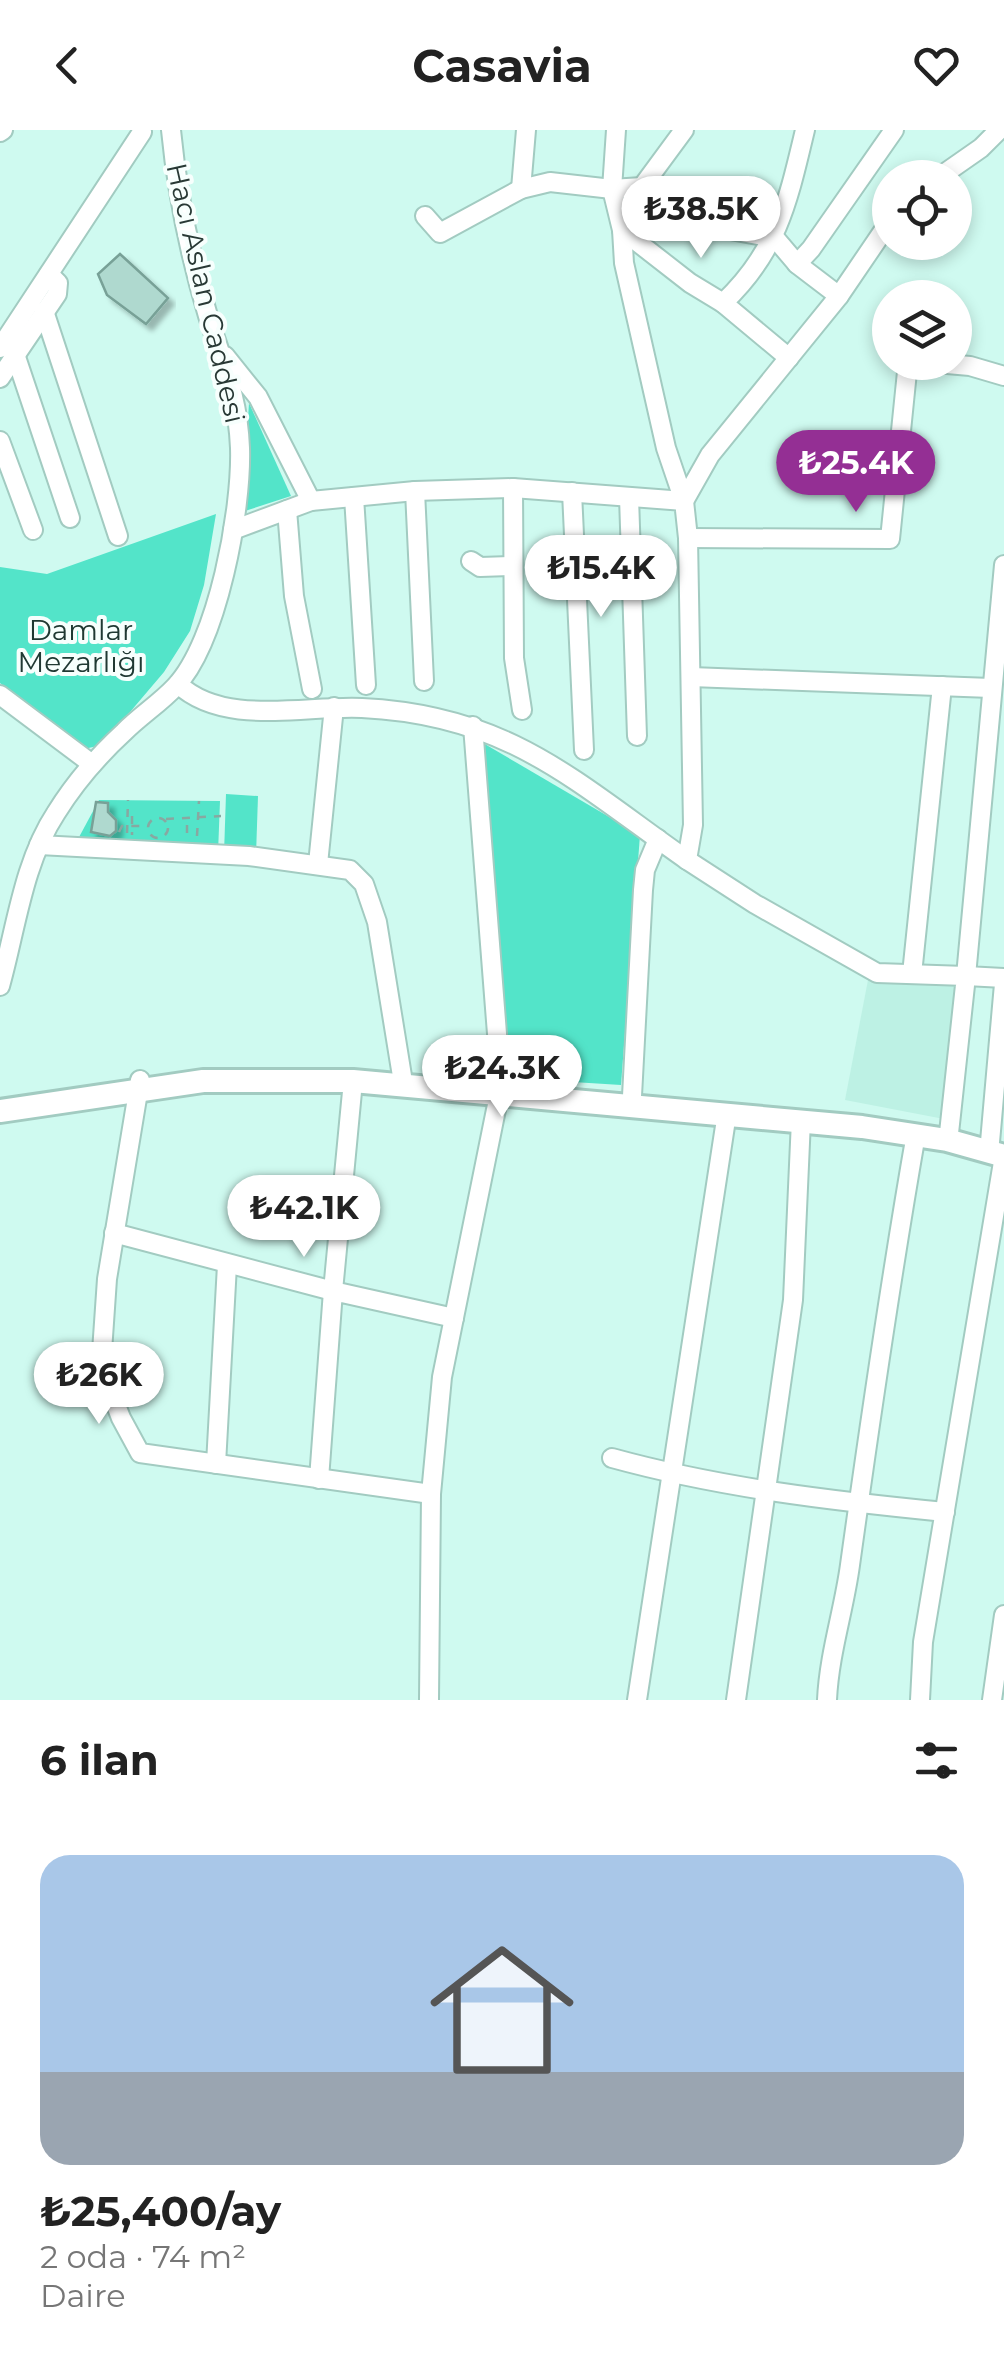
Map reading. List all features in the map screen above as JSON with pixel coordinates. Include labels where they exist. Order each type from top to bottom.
[{"type":"main road","points":[[0,1111],[218,1069],[362,1071],[916,1134],[1001,1150]]},
{"type":"main road","points":[[0,1101],[140,1084],[353,1081],[632,1096],[833,1115],[949,1133],[1001,1150]]},
{"type":"street","name":"Hacı Aslan Caddesi","points":[[0,986],[39,845],[56,813],[92,764],[178,684],[203,640],[222,582],[233,530],[240,451],[236,402],[224,355],[208,318],[175,171],[171,130]]},
{"type":"street","points":[[521,189],[526,130]]},
{"type":"street","points":[[616,130],[612,189],[622,230],[624,264],[666,448],[684,501],[688,538],[693,826],[687,860]]},
{"type":"street","points":[[723,303],[748,280],[775,238],[806,130]]},
{"type":"street","points":[[798,264],[894,130]]},
{"type":"street","points":[[964,160],[999,130]]},
{"type":"street","points":[[70,518],[8,351],[7,324],[49,274],[141,131]]},
{"type":"street","points":[[622,230],[637,213],[642,187],[680,133]]},
{"type":"street","points":[[425,216],[440,233],[521,189],[550,182],[612,189],[642,187]]},
{"type":"street","points":[[637,213],[775,238],[798,264],[840,296]]},
{"type":"street","points":[[622,230],[723,303],[789,358]]},
{"type":"street","points":[[684,501],[710,455],[840,296],[872,248]]},
{"type":"street","points":[[0,378],[8,351],[58,292],[58,283],[49,274]]},
{"type":"street","points":[[44,312],[118,536]]},
{"type":"street","points":[[224,355],[258,397],[311,501]]},
{"type":"street","points":[[972,367],[1004,376]]},
{"type":"street","points":[[688,538],[890,539],[906,380]]},
{"type":"street","points":[[0,441],[33,530]]},
{"type":"street","points":[[233,530],[311,501],[415,491],[512,488],[684,501]]},
{"type":"street","points":[[512,488],[514,658],[522,710]]},
{"type":"street","points":[[415,491],[424,682]]},
{"type":"street","points":[[572,492],[584,750]]},
{"type":"street","points":[[629,496],[637,736]]},
{"type":"street","points":[[354,497],[366,685]]},
{"type":"street","points":[[287,510],[294,596],[312,690]]},
{"type":"street","points":[[472,561],[480,567],[512,566]]},
{"type":"street","points":[[949,1133],[1004,565]]},
{"type":"street","points":[[690,677],[991,688]]},
{"type":"street","points":[[178,684],[189,695],[213,705],[245,710],[334,706],[414,711],[473,726],[566,772],[755,904],[876,972],[1004,981],[1001,1150],[924,1642],[920,1700]]},
{"type":"street","points":[[912,974],[942,686]]},
{"type":"street","points":[[0,694],[92,764]]},
{"type":"street","points":[[318,864],[334,706]]},
{"type":"street","points":[[429,1700],[431,1494],[442,1378],[500,1089],[473,726]]},
{"type":"street","points":[[632,1096],[645,870],[658,839]]},
{"type":"street","points":[[39,845],[130,844],[350,870],[364,884],[377,922],[402,1076]]},
{"type":"street","points":[[320,1479],[332,1291],[353,1081]]},
{"type":"street","points":[[140,1084],[106,1279],[102,1366],[121,1418],[140,1453],[431,1494]]},
{"type":"street","points":[[637,1700],[728,1113]]},
{"type":"street","points":[[736,1700],[793,1300],[800,1120]]},
{"type":"street","points":[[827,1700],[836,1628],[850,1571],[884,1317],[916,1134]]},
{"type":"street","points":[[114,1233],[226,1265],[454,1318]]},
{"type":"street","points":[[216,1464],[226,1265]]},
{"type":"street","points":[[612,1458],[673,1475],[945,1512]]},
{"type":"street","points":[[992,1700],[1004,1615]]},
{"type":"path","points":[[128,800],[130,844]]},
{"type":"path","points":[[196,852],[199,801]]},
{"type":"path","points":[[130,844],[132,816]]},
{"type":"path","points":[[164,820],[169,829],[166,835],[157,839],[151,836],[151,820],[222,816]]},
{"type":"path","points":[[187,817],[187,833]]},
{"type":"shaded area","points":[[868,980],[955,984],[944,1119],[845,1100]]},
{"type":"green space","points":[[249,403],[291,496],[242,512]]},
{"type":"green space","name":"Damlar Mezarlığı","points":[[216,514],[204,585],[190,631],[164,672],[102,745],[84,749],[0,683],[0,567],[47,574]]},
{"type":"green space","points":[[483,743],[640,835],[621,1085],[509,1078]]},
{"type":"green space","points":[[226,794],[258,796],[256,855],[224,854]]},
{"type":"green space","points":[[99,800],[220,801],[218,853],[78,839]]},
{"type":"building","points":[[120,254],[168,298],[146,324],[107,295],[98,274]]},
{"type":"building","points":[[96,802],[108,803],[108,812],[116,820],[116,831],[110,836],[91,832]]}]
